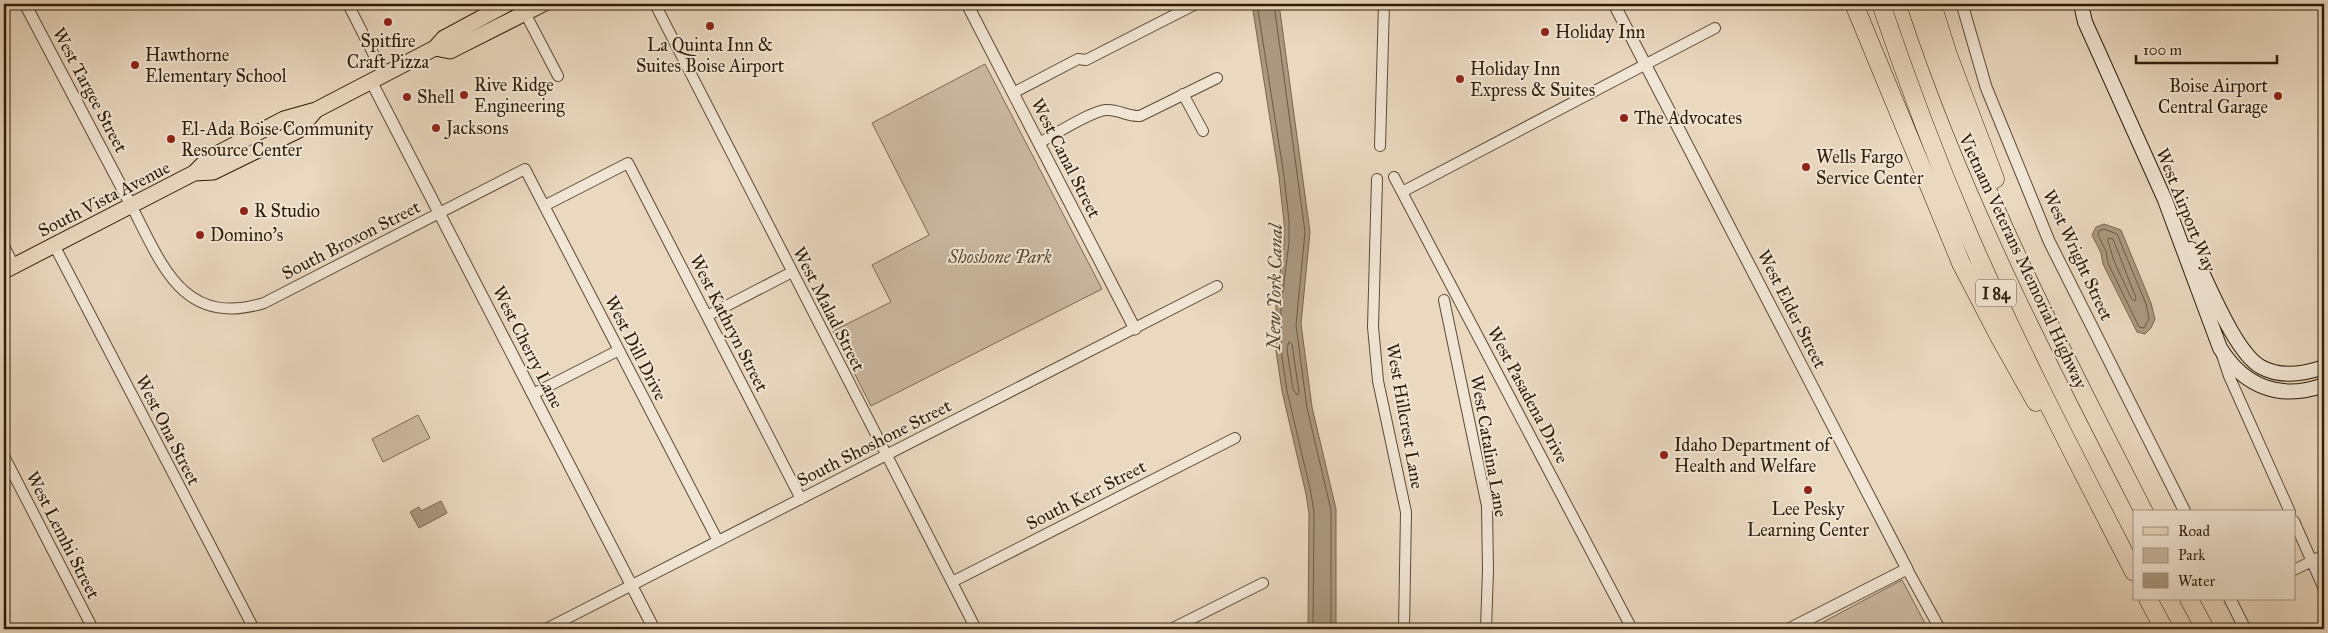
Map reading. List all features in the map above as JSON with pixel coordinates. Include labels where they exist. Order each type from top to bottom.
[{"type":"highway","points":[[1854,4],[1962,263],[2027,387],[2103,512]]},
{"type":"highway","name":"Vietnam Veterans Memorial Highway","points":[[1880,4],[1917,107],[1968,234],[2022,350],[2133,570]]},
{"type":"highway","name":"Vietnam Veterans Memorial Highway","points":[[1916,4],[1948,95],[1989,194],[2084,394],[2143,510]]},
{"type":"highway","points":[[1932,4],[1971,119],[2084,394]]},
{"type":"highway","points":[[2149,600],[2164,629]]},
{"type":"highway","points":[[2190,600],[2205,629]]},
{"type":"main road","name":"South Vista Avenue","points":[[9,269],[194,173],[213,172],[299,130],[316,110],[435,48],[444,38],[507,4]]},
{"type":"main road","name":"South Vista Avenue","points":[[435,48],[450,51],[543,4]]},
{"type":"main road","name":"West Airport Way","points":[[2081,4],[2085,22],[2165,200],[2220,348]]},
{"type":"main road","points":[[2165,200],[2244,352],[2261,367],[2284,374],[2309,372],[2324,366]]},
{"type":"main road","points":[[2220,348],[2238,372],[2256,384],[2274,390],[2298,393],[2324,385]]},
{"type":"street","name":"West Targee Street","points":[[25,4],[165,270],[176,285],[187,295]]},
{"type":"street","name":"West Cherry Lane","points":[[348,4],[377,78],[439,213],[654,629]]},
{"type":"street","name":"West Malad Street","points":[[654,4],[952,582],[974,629]]},
{"type":"street","name":"West Canal Street","points":[[967,4],[1135,328]]},
{"type":"street","points":[[1013,93],[1078,59],[1086,60],[1196,4]]},
{"type":"street","points":[[1380,146],[1384,4]]},
{"type":"street","name":"West Elder Street","points":[[1614,4],[1907,569],[1940,629]]},
{"type":"street","name":"West Wright Street","points":[[1962,4],[1986,87],[2049,241],[2184,510]]},
{"type":"street","points":[[525,13],[558,76]]},
{"type":"street","points":[[1402,192],[1716,28]]},
{"type":"street","points":[[1039,143],[1099,111],[1111,110],[1132,116],[1140,116],[1217,78]]},
{"type":"street","points":[[1183,94],[1203,131]]},
{"type":"street","name":"West Kathryn Street","points":[[544,206],[628,163],[801,499]]},
{"type":"street","name":"South Broxon Street","points":[[187,295],[211,307],[227,310],[246,308],[264,303],[525,169]]},
{"type":"street","name":"West Dill Drive","points":[[525,169],[718,541]]},
{"type":"street","name":"West Pasadena Drive","points":[[1394,177],[1632,629]]},
{"type":"street","name":"West Hillcrest Lane","points":[[1377,179],[1373,327],[1378,381],[1406,512],[1404,629]]},
{"type":"street","name":"West Ona Street","points":[[54,245],[254,629]]},
{"type":"street","points":[[4,246],[9,269]]},
{"type":"street","points":[[707,316],[792,272]]},
{"type":"street","name":"South Shoshone Street","points":[[546,629],[1217,286]]},
{"type":"street","name":"West Catalina Lane","points":[[1444,300],[1486,506],[1488,570],[1486,629]]},
{"type":"street","name":"West Airport Way","points":[[2220,348],[2229,376],[2289,510]]},
{"type":"street","points":[[533,394],[619,350]]},
{"type":"street","name":"South Kerr Street","points":[[952,582],[1235,438]]},
{"type":"street","name":"West Lemhi Street","points":[[4,456],[93,629]]},
{"type":"street","points":[[2296,525],[2324,589]]},
{"type":"street","points":[[2296,569],[2324,556]]},
{"type":"street","points":[[1789,629],[1907,569]]},
{"type":"street","points":[[1171,629],[1263,583]]},
{"type":"street","points":[[2231,600],[2246,629]]},
{"type":"green space","name":"Shoshone Park","points":[[985,64],[1102,289],[871,406],[833,331],[891,302],[872,265],[929,235],[872,123]]},
{"type":"green space","points":[[418,415],[430,438],[383,462],[372,439]]},
{"type":"green space","points":[[1902,580],[1928,629],[1810,629]]},
{"type":"water","points":[[1252,4],[1279,4],[1310,232],[1301,324],[1312,407],[1336,509],[1336,629],[1308,629],[1309,514],[1282,391],[1276,351],[1276,305],[1284,243],[1284,222],[1279,177]]},
{"type":"water","points":[[2104,224],[2121,230],[2151,303],[2155,319],[2151,328],[2145,334],[2137,332],[2103,264],[2101,253],[2092,235],[2096,227]]},
{"type":"water","points":[[441,501],[447,513],[419,528],[410,512],[419,507],[421,511]]},
{"type":"place","name":"Spitfire Craft Pizza","points":[[388,22]]},
{"type":"place","name":"La Quinta Inn & Suites Boise Airport","points":[[710,26]]},
{"type":"place","name":"Holiday Inn","points":[[1545,32]]},
{"type":"place","name":"Hawthorne Elementary School","points":[[135,65]]},
{"type":"place","name":"Holiday Inn Express & Suites","points":[[1460,79]]},
{"type":"place","name":"Rive Ridge Engineering","points":[[464,95]]},
{"type":"place","name":"Boise Airport Central Garage","points":[[2278,96]]},
{"type":"place","name":"Shell","points":[[407,97]]},
{"type":"place","name":"The Advocates","points":[[1624,118]]},
{"type":"place","name":"Jacksons","points":[[436,128]]},
{"type":"place","name":"El-Ada Boise Community Resource Center","points":[[171,139]]},
{"type":"place","name":"Wells Fargo Service Center","points":[[1806,167]]},
{"type":"place","name":"R Studio","points":[[244,211]]},
{"type":"place","name":"Domino's","points":[[200,235]]},
{"type":"place","name":"Idaho Department of Health and Welfare","points":[[1664,455]]},
{"type":"place","name":"Lee Pesky Learning Center","points":[[1808,490]]},
{"type":"water label","name":"New York Canal","points":[[1274,287]]}]
